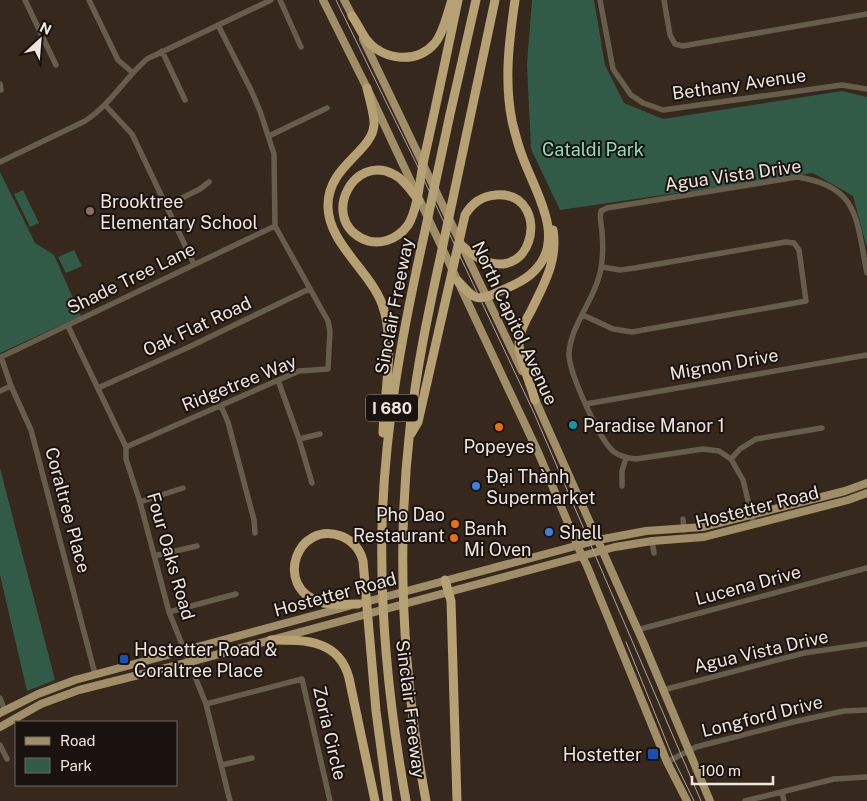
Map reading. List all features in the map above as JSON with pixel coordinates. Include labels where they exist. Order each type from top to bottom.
[{"type":"highway","points":[[352,16],[370,44],[394,57],[408,57],[422,52],[434,44],[442,30],[452,0]]},
{"type":"highway","points":[[419,201],[395,174],[382,171],[370,172],[359,177],[349,185],[344,198],[343,211],[347,224],[355,234],[368,240],[381,242],[393,238],[404,230],[413,214],[427,146],[458,0]]},
{"type":"highway","name":"Sinclair Freeway","points":[[406,801],[391,704],[384,624],[382,528],[384,476],[397,370],[406,316],[476,0]]},
{"type":"highway","name":"Sinclair Freeway","points":[[426,801],[417,754],[405,619],[403,526],[409,436],[417,375],[438,268],[495,0]]},
{"type":"highway","points":[[514,0],[508,54],[510,109],[518,145],[552,223],[555,238],[553,260],[549,274],[524,324],[519,342],[520,352],[535,400]]},
{"type":"highway","points":[[367,88],[374,127],[369,139],[336,177],[331,188],[328,206],[332,227],[374,288],[387,319],[389,344],[384,414],[384,476]]},
{"type":"highway","points":[[409,436],[418,422],[463,221],[469,209],[478,200],[499,195],[518,202],[528,213],[532,227],[530,240],[524,251],[514,260],[494,264],[487,263],[474,256],[462,246]]},
{"type":"highway","points":[[458,281],[473,297],[479,299],[487,298],[527,278],[541,263],[548,245],[549,232],[541,201]]},
{"type":"highway","points":[[358,604],[318,602],[305,594],[298,584],[294,573],[296,556],[304,545],[317,536],[332,534],[345,538],[357,547],[361,554],[367,586],[376,712],[388,801]]},
{"type":"highway","points":[[445,580],[451,601],[457,801]]},
{"type":"highway","points":[[271,640],[312,642],[328,648],[341,660],[349,678],[375,801]]},
{"type":"main road","name":"North Capitol Avenue","points":[[323,0],[367,88],[538,452],[577,545],[588,566],[667,762],[687,801]]},
{"type":"main road","name":"North Capitol Avenue","points":[[344,0],[535,400],[603,551],[710,801]]},
{"type":"main road","name":"Hostetter Road","points":[[2,712],[58,686],[95,674],[577,545],[646,531],[684,530],[703,527],[845,491],[867,483]]},
{"type":"main road","name":"Hostetter Road","points":[[0,727],[41,704],[78,690],[190,662],[614,547],[652,541],[697,538],[754,525],[848,500],[867,493]]},
{"type":"street","points":[[25,0],[56,65]]},
{"type":"street","points":[[89,0],[118,60],[132,72]]},
{"type":"street","points":[[0,162],[85,121],[97,113],[132,72],[147,59],[271,0]]},
{"type":"street","points":[[280,0],[302,46]]},
{"type":"street","name":"Bethany Avenue","points":[[600,0],[613,69],[631,95],[643,103],[663,110],[842,85],[867,90]]},
{"type":"street","points":[[664,0],[670,35],[675,44],[683,46],[867,14]]},
{"type":"street","name":"Ridgetree Way","points":[[126,447],[299,371],[328,369],[330,331],[328,321],[275,226],[275,164],[269,136],[251,90],[218,25]]},
{"type":"street","points":[[162,51],[185,100]]},
{"type":"street","points":[[104,105],[132,134],[194,264]]},
{"type":"street","points":[[269,136],[326,108]]},
{"type":"street","name":"Agua Vista Drive","points":[[602,268],[600,216],[601,211],[607,208],[797,177],[814,179],[827,184],[842,194],[854,210],[867,273]]},
{"type":"street","points":[[166,206],[200,189],[208,182]]},
{"type":"street","name":"Shade Tree Lane","points":[[1,357],[275,226]]},
{"type":"street","points":[[583,315],[613,329],[632,332],[806,301],[799,250],[794,243],[786,242],[620,270],[602,268],[594,294],[583,315],[573,335],[569,354],[572,373],[586,404],[603,438],[614,452],[626,458],[636,460],[703,449],[718,451],[731,459],[743,480],[754,525]]},
{"type":"street","name":"Oak Flat Road","points":[[98,388],[189,347],[309,289]]},
{"type":"street","name":"Four Oaks Road","points":[[68,326],[126,447],[126,458],[140,502],[169,612],[206,704],[230,801]]},
{"type":"street","name":"Mignon Drive","points":[[586,404],[867,355]]},
{"type":"street","name":"Coraltree Place","points":[[1,357],[11,386],[31,430],[95,674]]},
{"type":"street","points":[[278,380],[312,483]]},
{"type":"street","points":[[0,391],[11,386]]},
{"type":"street","points":[[221,406],[228,422],[256,533]]},
{"type":"street","points":[[731,459],[740,449],[756,439],[822,428]]},
{"type":"street","points":[[299,439],[320,434]]},
{"type":"street","points":[[622,486],[622,471],[626,458]]},
{"type":"street","points":[[140,502],[183,488]]},
{"type":"street","name":"Hostetter Road","points":[[683,519],[684,530]]},
{"type":"street","points":[[652,541],[654,553]]},
{"type":"street","points":[[154,556],[197,546]]},
{"type":"street","name":"Lucena Drive","points":[[637,630],[867,568]]},
{"type":"street","points":[[169,612],[236,594]]},
{"type":"street","name":"Agua Vista Drive","points":[[663,690],[804,654],[867,644]]},
{"type":"street","name":"Zoria Circle","points":[[206,704],[302,679],[330,801]]},
{"type":"street","points":[[0,698],[2,712]]},
{"type":"street","name":"Longford Drive","points":[[667,762],[696,747],[793,722],[844,711],[867,710]]},
{"type":"street","points":[[0,745],[7,759]]},
{"type":"street","points":[[222,765],[252,758]]},
{"type":"street","points":[[745,801],[834,779],[867,777]]},
{"type":"street","points":[[782,792],[784,801]]},
{"type":"green space","name":"Cataldi Park","points":[[532,0],[594,0],[605,65],[624,103],[663,119],[842,91],[867,97],[867,248],[853,196],[813,173],[560,210],[531,149],[527,64]]},
{"type":"green space","points":[[0,172],[35,243],[54,255],[81,316],[0,353]]},
{"type":"green space","points":[[23,190],[39,223],[30,227],[14,194]]},
{"type":"green space","points":[[74,250],[82,266],[66,273],[58,257]]},
{"type":"green space","points":[[0,468],[55,680],[27,691],[0,575]]},
{"type":"tram line","points":[[336,0],[416,163],[534,413],[701,801]]},
{"type":"tram line","points":[[626,642],[673,758],[694,801]]},
{"type":"place","name":"Brooktree Elementary School","points":[[90,211]]},
{"type":"place","name":"Paradise Manor 1","points":[[573,425]]},
{"type":"place","name":"Popeyes","points":[[499,427]]},
{"type":"place","name":"Đại Thành Supermarket","points":[[476,486]]},
{"type":"place","name":"Pho Dao Restaurant","points":[[455,524]]},
{"type":"place","name":"Shell","points":[[549,532]]},
{"type":"place","name":"Banh Mi Oven","points":[[454,538]]},
{"type":"place","name":"Hostetter Road & Coraltree Place","points":[[124,659]]},
{"type":"place","name":"Hostetter","points":[[653,754]]}]
